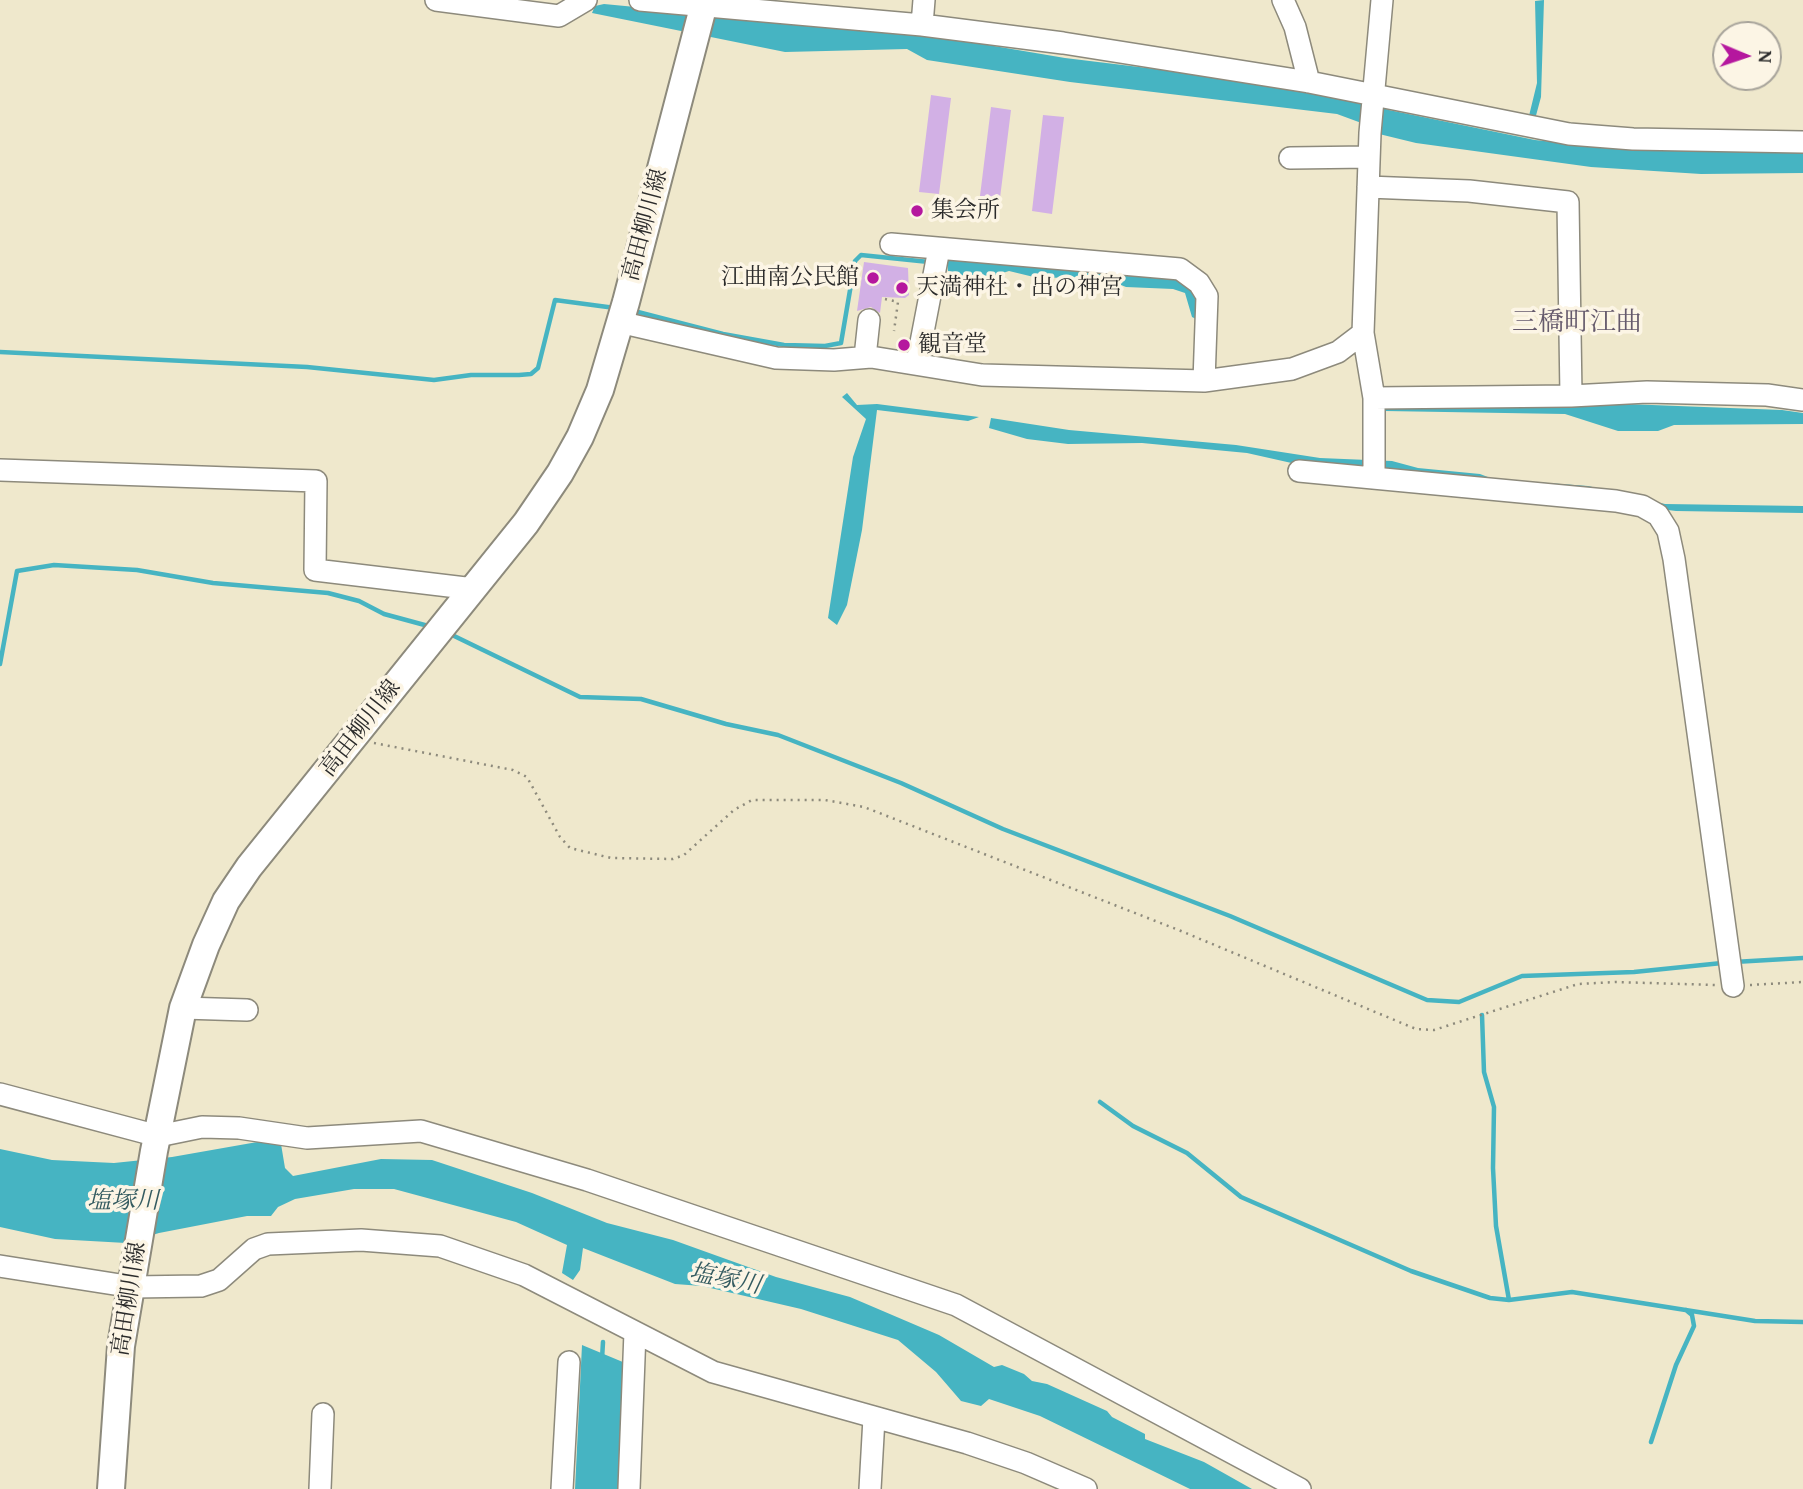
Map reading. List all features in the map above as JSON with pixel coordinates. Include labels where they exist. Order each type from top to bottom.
[{"type":"main road","name":"高田柳川線","points":[[111,1489],[119,1370],[156,1143],[183,1008],[205,945],[226,901],[249,867],[526,523],[574,449],[600,390],[701,12]]},
{"type":"street","points":[[436,0],[559,16],[586,0]]},
{"type":"street","points":[[640,0],[701,12],[922,25],[1309,82],[1569,134],[1633,139],[1803,142]]},
{"type":"street","points":[[922,25],[923,0]]},
{"type":"street","points":[[1283,0],[1295,27],[1309,82]]},
{"type":"street","points":[[1374,478],[1374,398],[1363,334],[1370,133],[1382,0]]},
{"type":"street","points":[[1290,158],[1369,157]]},
{"type":"street","points":[[1368,187],[1469,191],[1568,202],[1572,396]]},
{"type":"street","points":[[891,244],[937,259],[1180,269],[1199,283],[1207,296],[1204,381]]},
{"type":"street","points":[[917,363],[937,259]]},
{"type":"street","points":[[622,312],[776,358],[834,360],[865,357],[982,375],[1204,381],[1292,369],[1338,352],[1363,334]]},
{"type":"street","points":[[865,357],[869,320]]},
{"type":"street","points":[[1374,398],[1572,396],[1647,391],[1767,395],[1803,401]]},
{"type":"street","points":[[0,470],[316,481],[315,570],[474,589]]},
{"type":"street","points":[[1299,471],[1616,501],[1642,506],[1658,515],[1668,531],[1674,559],[1733,986]]},
{"type":"street","points":[[183,1008],[247,1010]]},
{"type":"street","points":[[0,1094],[156,1143],[202,1127],[239,1128],[307,1138],[421,1131],[587,1180],[956,1305],[1300,1489]]},
{"type":"street","points":[[0,1266],[201,1286],[219,1280],[254,1249],[268,1244],[405,1241],[440,1246],[482,1258],[562,1293],[713,1372],[1002,1455],[1086,1489]]},
{"type":"street","points":[[629,1489],[635,1332]]},
{"type":"street","points":[[562,1489],[569,1362]]},
{"type":"street","points":[[320,1489],[323,1414]]},
{"type":"street","points":[[870,1489],[873,1418]]},
{"type":"path","points":[[885,299],[898,302],[894,331]]},
{"type":"path","points":[[354,737],[401,751],[513,770],[527,777],[560,837],[570,848],[611,858],[673,859],[684,855],[734,810],[752,800],[825,800],[864,807],[1181,930],[1416,1029],[1434,1030],[1578,984],[1615,982],[1733,986],[1803,982]]},
{"type":"water","points":[[1544,0],[1541,97],[1534,123],[1527,124],[1537,83],[1535,1]]},
{"type":"water","points":[[604,4],[929,35],[1065,58],[1246,80],[1366,102],[1389,110],[1535,140],[1590,146],[1803,150],[1803,173],[1701,174],[1591,167],[1416,143],[1375,133],[1375,128],[1337,114],[1070,82],[927,60],[907,49],[785,52],[592,13],[595,6]]},
{"type":"water","points":[[947,258],[1186,281],[1196,286],[1200,321],[1192,317],[1185,293],[1173,289],[1126,287],[1101,277],[1038,278],[1009,271],[978,281],[948,271]]},
{"type":"water","points":[[847,393],[857,405],[877,404],[979,417],[968,421],[877,410],[862,530],[847,605],[837,625],[828,618],[853,457],[866,419],[842,397]]},
{"type":"water","points":[[1389,402],[1626,404],[1782,410],[1803,413],[1803,424],[1674,425],[1658,431],[1618,431],[1565,414],[1385,411],[1377,407]]},
{"type":"water","points":[[991,418],[1069,430],[1236,445],[1320,458],[1392,461],[1418,468],[1480,474],[1493,479],[1588,486],[1665,504],[1803,506],[1803,513],[1676,511],[1296,464],[1247,453],[1142,443],[1068,444],[1027,439],[989,428]]},
{"type":"water","name":"塩塚川","points":[[280,1138],[285,1168],[293,1176],[381,1159],[432,1160],[532,1193],[607,1223],[673,1240],[776,1277],[850,1297],[939,1335],[994,1367],[1002,1365],[1024,1374],[1032,1381],[1047,1384],[1107,1411],[1112,1417],[1145,1434],[1145,1439],[1204,1462],[1252,1489],[1190,1489],[1040,1416],[989,1399],[981,1406],[961,1401],[936,1372],[898,1340],[801,1309],[702,1286],[675,1284],[583,1248],[580,1270],[573,1280],[562,1273],[567,1245],[516,1222],[394,1189],[354,1189],[295,1199],[278,1207],[271,1216],[247,1216],[159,1233],[126,1243],[55,1239],[0,1227],[0,1149],[52,1160],[114,1163],[172,1157]]},
{"type":"water","points":[[582,1345],[630,1365],[623,1489],[575,1489]]},
{"type":"building","points":[[931,95],[951,98],[939,194],[919,192]]},
{"type":"building","points":[[991,107],[1011,110],[999,206],[979,204]]},
{"type":"building","points":[[1043,115],[1064,117],[1052,214],[1032,211]]},
{"type":"building","points":[[864,262],[908,268],[909,295],[905,298],[882,297],[880,313],[871,307],[857,311]]},
{"type":"waterway","points":[[634,311],[723,334],[784,345],[825,346],[841,343],[855,261],[861,255],[929,262]]},
{"type":"waterway","points":[[0,352],[307,367],[434,380],[471,375],[519,375],[531,374],[538,368],[555,300],[615,308]]},
{"type":"waterway","points":[[0,664],[17,571],[54,565],[137,570],[213,583],[328,593],[359,601],[384,614],[432,627]]},
{"type":"waterway","points":[[450,634],[580,697],[641,699],[726,724],[778,735],[901,783],[1003,829],[1230,916],[1427,1000],[1459,1002],[1522,976],[1634,972],[1722,963]]},
{"type":"waterway","points":[[1734,962],[1803,958]]},
{"type":"waterway","points":[[1482,1015],[1484,1072],[1494,1107],[1496,1226],[1509,1300]]},
{"type":"waterway","points":[[1100,1102],[1133,1126],[1187,1153],[1241,1197],[1411,1271],[1490,1298],[1509,1300],[1572,1292],[1755,1321],[1803,1322]]},
{"type":"waterway","points":[[1651,1442],[1676,1365],[1694,1326],[1692,1315],[1686,1310]]},
{"type":"waterway","points":[[602,1359],[603,1342]]},
{"type":"place","name":"集会所","points":[[917,211]]},
{"type":"place","name":"江曲南公民館","points":[[873,278]]},
{"type":"place","name":"天満神社・出の神宮","points":[[902,288]]},
{"type":"place","name":"観音堂","points":[[904,345]]},
{"type":"district","name":"三橋町江曲","points":[[1577,323]]}]
